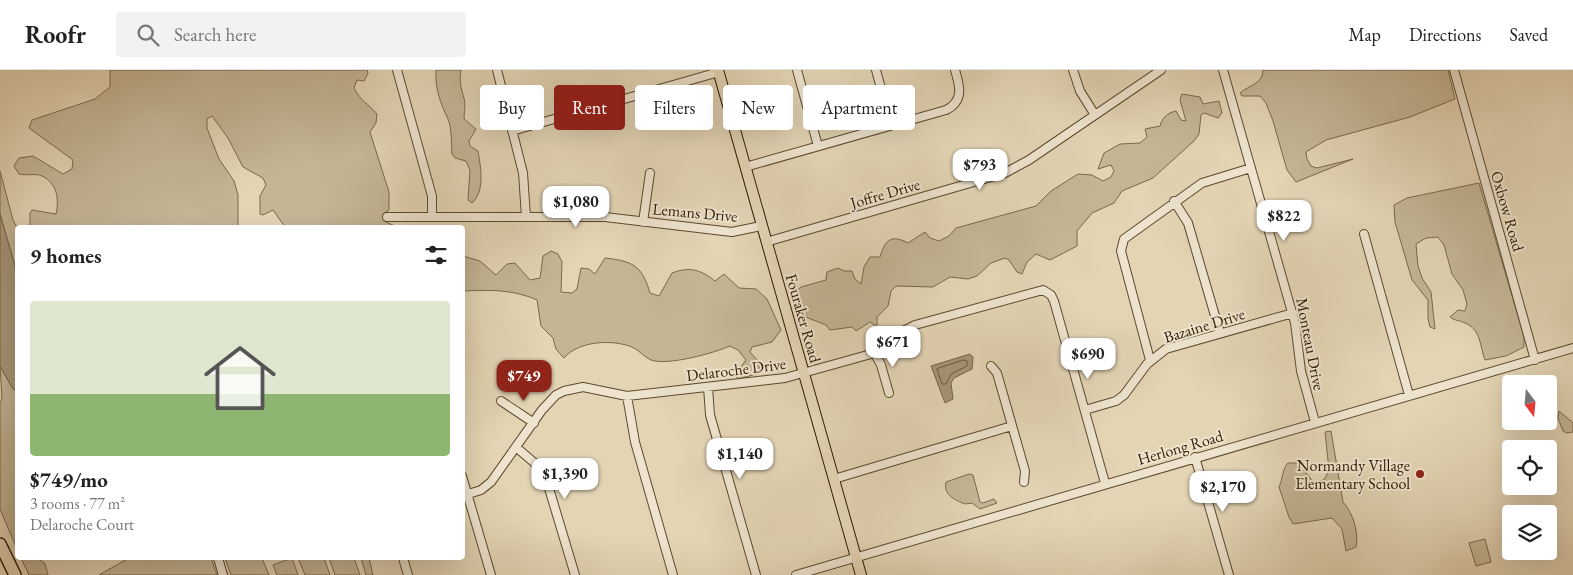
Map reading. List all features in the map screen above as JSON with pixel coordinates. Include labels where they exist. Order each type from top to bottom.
[{"type":"highway","points":[[0,544],[15,575]]},
{"type":"main road","name":"Fouraker Road","points":[[718,71],[861,575]]},
{"type":"street","points":[[397,70],[432,196],[432,217]]},
{"type":"street","points":[[497,70],[523,173],[526,217]]},
{"type":"street","points":[[797,70],[818,146]]},
{"type":"street","points":[[876,70],[880,85]]},
{"type":"street","points":[[915,118],[946,110],[955,104],[959,98],[960,88],[955,70]]},
{"type":"street","points":[[1073,70],[1080,91],[1095,115]]},
{"type":"street","name":"Monteau Drive","points":[[1223,70],[1299,339],[1300,371],[1315,422]]},
{"type":"street","name":"Oxbow Road","points":[[1454,70],[1535,360]]},
{"type":"street","points":[[512,131],[718,71]]},
{"type":"street","name":"Joffre Drive","points":[[766,242],[1005,173],[1028,160],[1158,71]]},
{"type":"street","points":[[745,167],[874,130]]},
{"type":"street","points":[[1150,360],[1122,245],[1127,235],[1202,183],[1251,168]]},
{"type":"street","points":[[644,222],[650,173]]},
{"type":"street","points":[[1174,201],[1188,223],[1220,333]]},
{"type":"street","name":"Lemans Drive","points":[[387,217],[605,217],[732,232],[761,226]]},
{"type":"street","points":[[1364,234],[1409,395]]},
{"type":"street","name":"Delaroche Drive","points":[[465,495],[481,490],[491,482],[556,395],[570,388],[583,387],[627,396],[778,379],[874,352],[897,334],[915,325],[1025,293],[1046,292],[1054,302],[1085,410]]},
{"type":"street","name":"Bazaine Drive","points":[[1085,410],[1116,401],[1124,395],[1150,360],[1171,347],[1292,313]]},
{"type":"street","name":"Herlong Road","points":[[796,575],[1573,348]]},
{"type":"street","points":[[874,352],[881,365],[889,393]]},
{"type":"street","points":[[992,366],[997,373],[1025,471],[1024,482]]},
{"type":"street","points":[[708,387],[710,415],[756,575]]},
{"type":"street","points":[[627,396],[628,412],[635,442],[673,575]]},
{"type":"street","points":[[501,401],[534,423]]},
{"type":"street","points":[[1085,410],[1106,484]]},
{"type":"street","points":[[834,479],[1012,426]]},
{"type":"street","points":[[517,448],[537,465],[545,475],[575,575]]},
{"type":"street","points":[[1195,457],[1229,575]]},
{"type":"street","points":[[465,495],[491,575]]},
{"type":"street","points":[[219,560],[223,575]]},
{"type":"street","points":[[403,560],[408,575]]},
{"type":"shaded area","points":[[110,70],[367,70],[368,73],[364,81],[357,80],[354,88],[362,100],[377,114],[376,123],[370,132],[389,192],[389,210],[383,214],[384,221],[393,225],[284,225],[273,210],[263,215],[260,214],[260,196],[266,185],[263,178],[243,167],[228,138],[212,116],[207,119],[207,128],[219,159],[234,181],[238,195],[238,225],[30,225],[30,213],[32,210],[56,214],[57,198],[54,188],[47,179],[37,175],[19,174],[14,166],[19,158],[33,156],[63,174],[72,169],[73,160],[29,128],[32,120],[95,99],[110,87]]},
{"type":"shaded area","points":[[436,70],[461,70],[460,78],[465,103],[464,119],[476,129],[469,141],[470,146],[478,151],[481,172],[479,192],[472,203],[468,200],[470,170],[466,161],[455,158],[452,154],[450,127],[436,83]]},
{"type":"shaded area","points":[[1263,70],[1448,70],[1455,99],[1410,117],[1326,140],[1306,152],[1311,166],[1317,168],[1353,159],[1296,182],[1287,170],[1266,103],[1260,96],[1242,96],[1240,93],[1261,78]]},
{"type":"shaded area","points":[[1182,94],[1200,97],[1203,104],[1219,101],[1222,113],[1218,118],[1204,113],[1201,115],[1199,134],[1194,141],[1153,178],[1122,191],[1114,203],[1092,213],[1077,231],[1077,246],[1050,260],[1036,254],[1027,262],[1022,274],[1017,272],[1009,260],[1005,258],[991,263],[977,276],[968,279],[950,277],[933,287],[896,286],[891,291],[888,306],[877,317],[877,327],[870,322],[856,331],[852,327],[830,330],[826,325],[798,314],[795,292],[801,287],[826,280],[827,272],[838,268],[844,271],[852,271],[855,279],[861,284],[864,267],[870,257],[880,257],[884,246],[889,240],[897,239],[908,243],[925,232],[930,238],[939,241],[949,236],[956,228],[1036,206],[1051,191],[1078,174],[1092,175],[1103,181],[1111,177],[1114,171],[1111,165],[1098,169],[1104,153],[1120,144],[1140,143],[1147,137],[1145,129],[1160,126],[1165,116],[1170,113],[1176,111],[1181,120],[1186,121],[1180,100]]},
{"type":"shaded area","points":[[0,171],[16,225],[15,266],[0,214]]},
{"type":"shaded area","points":[[1479,183],[1524,337],[1524,347],[1506,356],[1485,360],[1474,329],[1450,317],[1458,310],[1465,311],[1467,304],[1463,290],[1452,274],[1444,245],[1438,237],[1426,238],[1416,244],[1418,266],[1422,278],[1431,292],[1435,329],[1430,327],[1428,300],[1412,280],[1395,222],[1394,205],[1407,198]]},
{"type":"shaded area","points":[[551,251],[558,254],[562,262],[561,292],[572,293],[577,289],[581,268],[589,269],[595,274],[605,258],[635,266],[643,276],[650,293],[659,296],[672,273],[695,270],[715,281],[724,274],[739,288],[756,289],[767,299],[781,330],[772,342],[752,347],[750,352],[759,362],[760,373],[738,379],[735,375],[746,360],[738,350],[730,346],[691,358],[659,361],[651,360],[635,348],[624,344],[605,342],[578,348],[564,358],[556,349],[553,338],[541,326],[537,300],[509,292],[465,291],[465,257],[480,261],[496,275],[507,264],[515,263],[530,280],[540,278],[543,256]]},
{"type":"shaded area","points":[[0,366],[15,390],[15,544],[0,509],[0,402],[2,399]]},
{"type":"shaded area","points":[[1559,411],[1573,423],[1573,432],[1567,433],[1563,431],[1558,418]]},
{"type":"shaded area","points":[[1331,431],[1343,502],[1352,517],[1357,535],[1356,547],[1346,551],[1342,529],[1332,518],[1293,524],[1279,487],[1288,463],[1299,463],[1313,482],[1324,480],[1329,470],[1325,432]]},
{"type":"shaded area","points":[[969,474],[973,475],[980,502],[983,503],[994,499],[997,503],[980,509],[972,503],[965,504],[957,501],[948,494],[946,482]]},
{"type":"shaded area","points":[[1485,539],[1491,562],[1476,566],[1469,543]]},
{"type":"shaded area","points":[[22,560],[40,560],[45,564],[48,575],[29,575]]},
{"type":"shaded area","points":[[125,560],[212,560],[217,575],[99,575]]},
{"type":"shaded area","points":[[226,560],[263,560],[269,575],[231,575]]},
{"type":"shaded area","points":[[287,560],[293,560],[298,575],[277,575],[273,565]]},
{"type":"shaded area","points":[[299,560],[325,560],[330,575],[305,575]]},
{"type":"shaded area","points":[[330,560],[355,560],[360,575],[335,575]]},
{"type":"shaded area","points":[[362,560],[369,560],[373,575],[366,575]]},
{"type":"water","points":[[0,214],[15,266],[15,390],[0,366]]},
{"type":"water","points":[[970,354],[973,357],[972,369],[954,378],[951,383],[953,399],[945,403],[931,366]]},
{"type":"place","name":"Normandy Village Elementary School","points":[[1420,474]]}]
